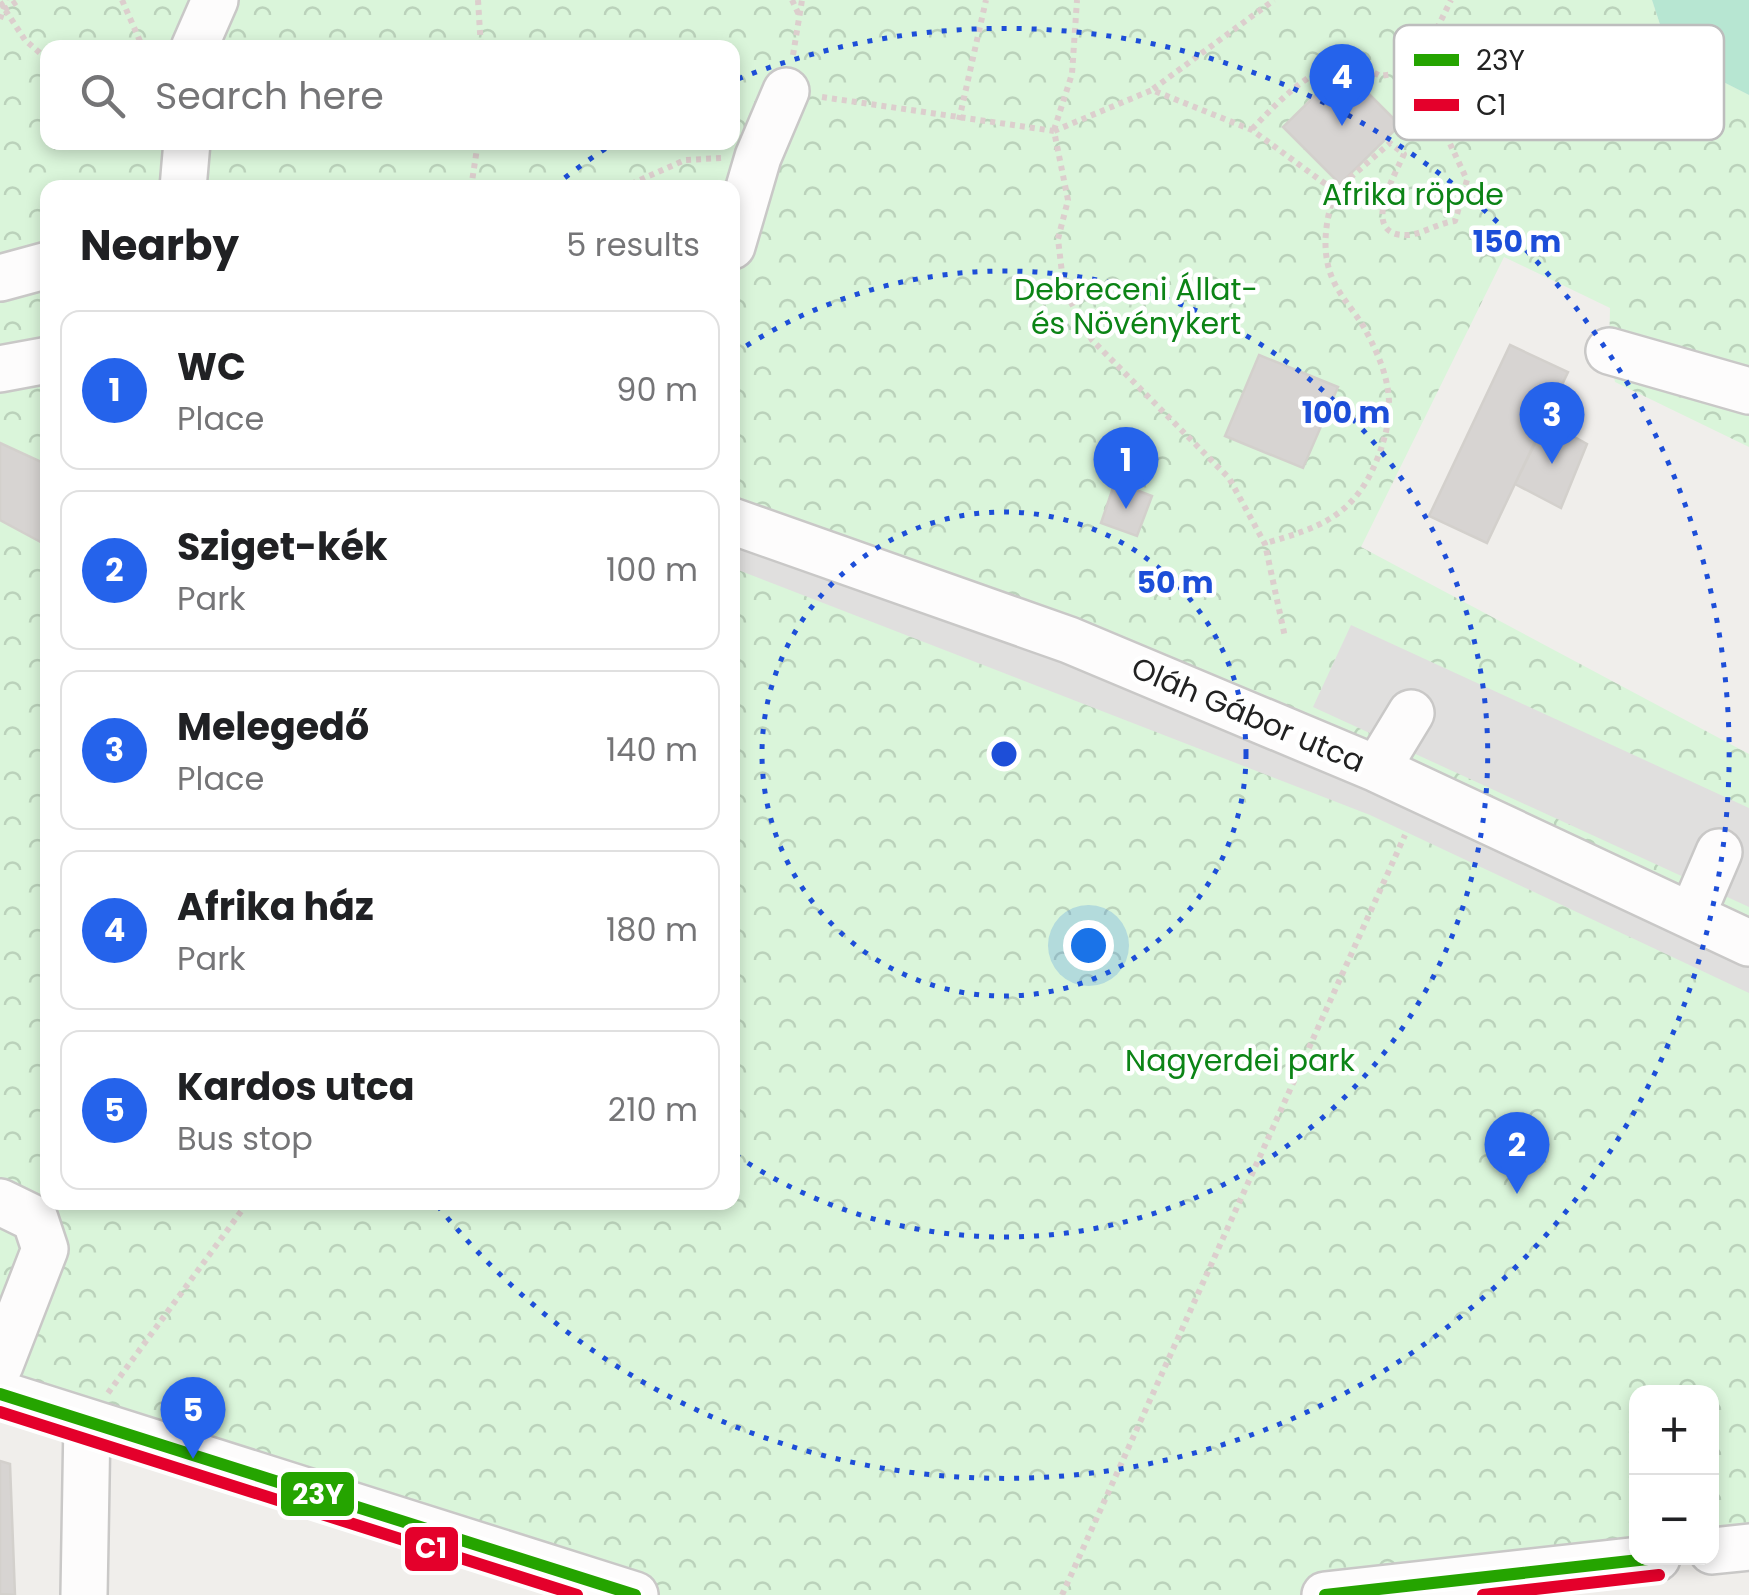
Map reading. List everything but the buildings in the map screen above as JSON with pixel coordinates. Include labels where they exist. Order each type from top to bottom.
[{"type":"street","points":[[197,40],[215,0]]},
{"type":"street","points":[[740,219],[758,157],[786,91]]},
{"type":"street","points":[[184,180],[186,150]]},
{"type":"street","points":[[0,278],[40,267]]},
{"type":"street","points":[[1609,351],[1749,391]]},
{"type":"street","points":[[0,369],[40,362]]},
{"type":"street","name":"Oláh Gábor utca","points":[[740,524],[1069,640],[1377,769],[1749,943]]},
{"type":"street","points":[[1377,769],[1411,713]]},
{"type":"street","points":[[1692,915],[1719,852]]},
{"type":"street","points":[[0,1366],[44,1249],[18,1210]]},
{"type":"street","points":[[0,1394],[635,1595]]},
{"type":"street","points":[[84,1595],[87,1422]]},
{"type":"street","points":[[1719,1551],[1749,1547]]},
{"type":"street","points":[[1325,1595],[1629,1561]]},
{"type":"path","points":[[4,11],[20,0]]},
{"type":"path","points":[[122,0],[140,40]]},
{"type":"path","points":[[478,0],[480,40]]},
{"type":"path","points":[[792,0],[800,16]]},
{"type":"path","points":[[802,0],[786,91],[959,120],[1054,131],[1152,90],[1274,0]]},
{"type":"path","points":[[959,120],[986,0]]},
{"type":"path","points":[[1076,0],[1072,74],[1054,131],[1068,200],[1058,239],[1064,290],[1092,340],[1228,478],[1265,544],[1285,637]]},
{"type":"path","points":[[1439,25],[1451,0]]},
{"type":"path","points":[[0,20],[4,1]]},
{"type":"path","points":[[4,11],[40,53]]},
{"type":"path","points":[[1252,130],[1288,91],[1329,64],[1349,58],[1380,76],[1394,74]]},
{"type":"path","points":[[1152,90],[1252,130],[1336,191]]},
{"type":"path","points":[[1265,544],[1326,525],[1368,482],[1391,428],[1390,393],[1367,332],[1332,279],[1324,226],[1336,191],[1390,143],[1404,154],[1383,196],[1380,210],[1386,224],[1397,233],[1412,235],[1455,221],[1467,180],[1448,140]]},
{"type":"path","points":[[472,180],[477,150]]},
{"type":"path","points":[[640,180],[684,160],[758,157]]},
{"type":"path","points":[[1062,1595],[1405,835]]},
{"type":"path","points":[[87,1422],[242,1210]]},
{"type":"green space","name":"Nagyerdei park","points":[[0,0],[1652,0],[1660,25],[1394,25],[1394,140],[1724,140],[1724,82],[1749,95],[1749,447],[1615,382],[1609,351],[1610,308],[1504,257],[1361,547],[1749,754],[1749,1547],[1719,1550],[1719,1385],[1629,1385],[1629,1559],[1325,1595],[635,1595],[0,1394]]},
{"type":"green space","points":[[1652,0],[1749,0],[1749,95],[1724,82],[1724,25],[1660,25]]},
{"type":"shaded area","points":[[740,541],[1267,736],[1749,958],[1749,993],[1370,815],[740,571]]},
{"type":"shaded area","points":[[1351,625],[1749,808],[1749,907],[1313,707]]},
{"type":"transit line","name":"23Y","points":[[0,1394],[635,1595]]},
{"type":"transit line","name":"C1","points":[[0,1412],[577,1595]]},
{"type":"transit line","name":"23Y","points":[[1325,1595],[1629,1561]]},
{"type":"transit line","name":"C1","points":[[1483,1595],[1659,1575]]},
{"type":"place","name":"Afrika ház","points":[[1342,126]]},
{"type":"place","name":"Melegedő","points":[[1552,464]]},
{"type":"place","name":"WC","points":[[1126,509]]},
{"type":"place","name":"Sziget-kék","points":[[1517,1194]]},
{"type":"place","name":"Kardos utca","points":[[193,1459]]},
{"type":"park label","name":"Afrika röpde","points":[[1413,195]]},
{"type":"park label","name":"Debreceni Állat- és Növénykert","points":[[1136,307]]}]
